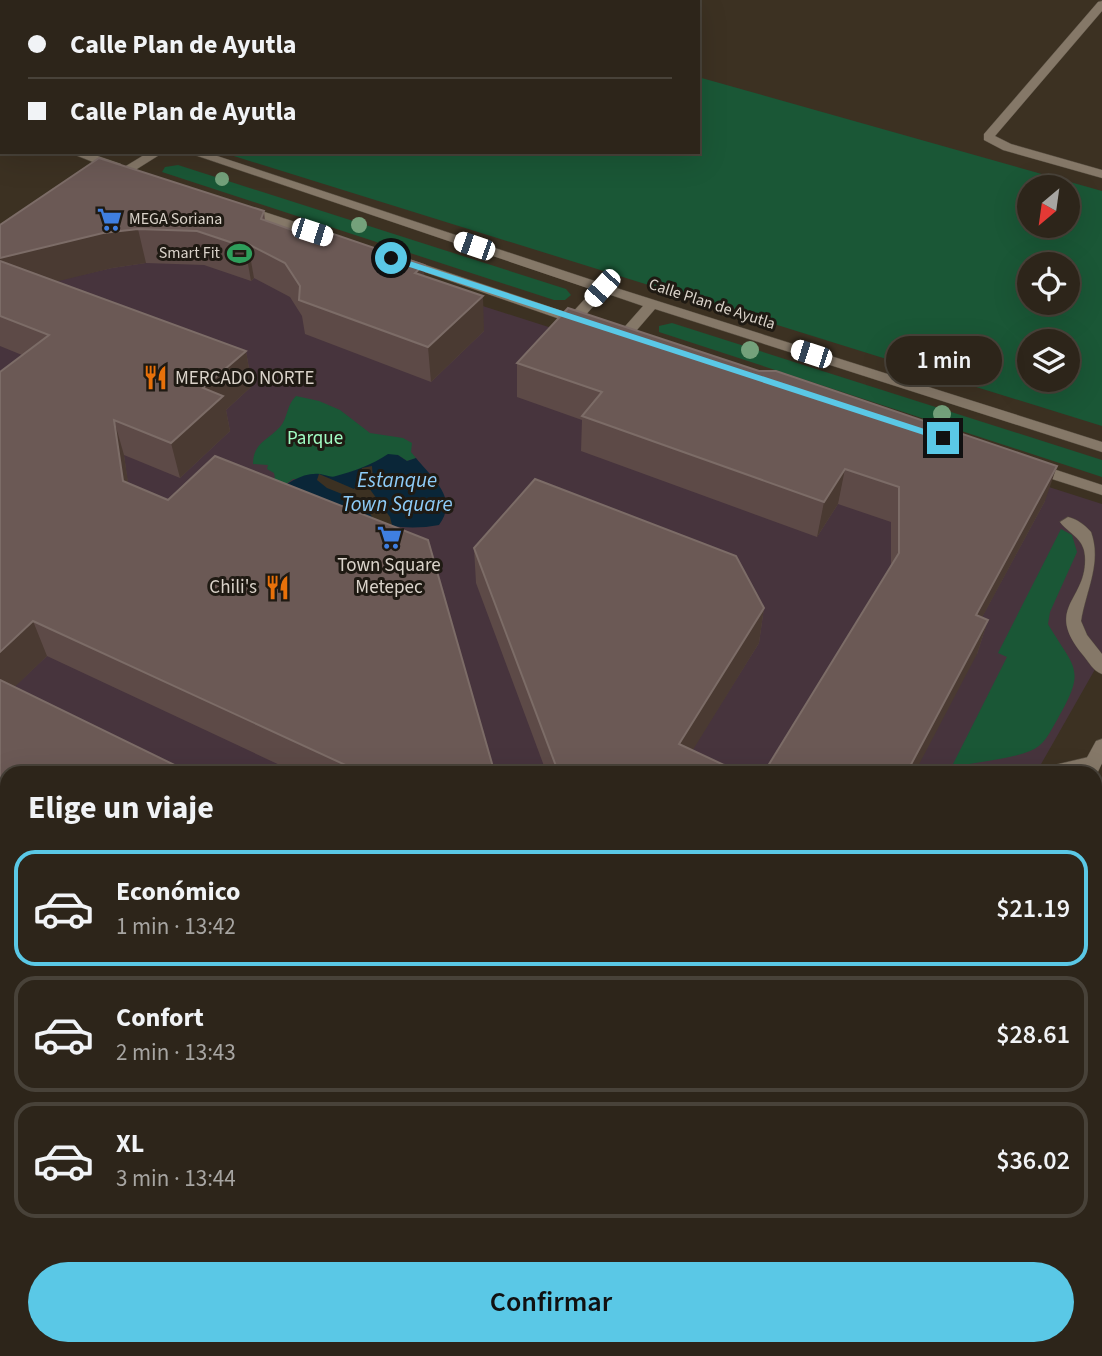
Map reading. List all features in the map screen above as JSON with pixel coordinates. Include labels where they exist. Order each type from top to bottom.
[{"type":"street","points":[[1102,4],[988,136],[1007,147],[1102,174]]},
{"type":"street","points":[[80,154],[135,173]]},
{"type":"street","points":[[105,185],[135,173],[156,154]]},
{"type":"street","name":"Calle Plan de Ayutla","points":[[198,154],[602,288],[1102,447]]},
{"type":"street","points":[[233,206],[351,245]]},
{"type":"street","points":[[391,258],[574,319],[602,288]]},
{"type":"street","name":"Calle Plan de Ayutla","points":[[574,319],[618,333],[653,303]]},
{"type":"street","points":[[1022,464],[1102,490]]},
{"type":"street","points":[[1068,522],[1085,530],[1097,543],[1097,563],[1073,622],[1080,639],[1102,667]]},
{"type":"street","points":[[1091,766],[1102,746]]},
{"type":"shaded area","points":[[117,189],[1102,504],[1102,657],[1040,766],[0,766],[0,265]]},
{"type":"green space","points":[[700,78],[1045,175],[1017,175],[1017,238],[1080,238],[1080,185],[1102,191],[1102,426],[227,154],[700,154]]},
{"type":"green space","points":[[178,165],[566,289],[571,295],[565,300],[554,300],[162,172],[165,167]]},
{"type":"green space","points":[[672,323],[1102,460],[1102,477],[659,332],[659,326]]},
{"type":"green space","name":"Parque","points":[[296,396],[319,401],[340,410],[370,433],[403,438],[412,443],[411,452],[416,458],[407,461],[398,455],[334,478],[293,479],[279,489],[268,479],[275,478],[274,473],[267,469],[268,465],[253,464],[254,457],[258,446],[283,423]]},
{"type":"green space","points":[[1061,529],[1072,535],[1077,552],[1050,612],[1048,624],[1074,670],[1072,690],[1066,703],[1046,738],[1035,749],[1011,757],[952,766],[1007,657],[998,653]]},
{"type":"water","name":"Estanque Town Square","points":[[388,454],[398,455],[407,461],[416,458],[436,481],[445,497],[446,506],[439,525],[397,527],[376,524],[273,493],[301,477],[320,474],[334,477],[363,467]]},
{"type":"pier","points":[[372,466],[373,479],[369,488],[390,517],[392,525],[377,524],[362,502],[327,488],[317,480],[319,474],[354,489],[359,482],[362,468]]},
{"type":"building","points":[[99,158],[264,211],[261,219],[309,236],[319,229],[424,265],[415,273],[483,296],[428,347],[299,300],[300,286],[285,263],[248,244],[245,247],[197,231],[138,229],[103,233],[0,258],[0,225]]},
{"type":"building","points":[[0,261],[246,351],[203,388],[223,396],[171,443],[114,420],[123,481],[168,500],[215,456],[428,540],[493,766],[348,766],[33,621],[0,652],[0,372],[49,335],[0,316]]},
{"type":"building","points":[[568,308],[759,371],[776,371],[1057,466],[976,615],[988,620],[910,766],[768,766],[899,553],[899,487],[845,469],[824,502],[582,416],[602,392],[517,363]]},
{"type":"building","points":[[535,479],[736,556],[764,608],[679,744],[724,765],[556,766],[474,548]]},
{"type":"building","points":[[0,680],[177,766],[0,766]]},
{"type":"place","name":"MEGA Soriana","points":[[109,219]]},
{"type":"place","name":"Smart Fit","points":[[240,253]]},
{"type":"place","name":"MERCADO NORTE","points":[[155,378]]},
{"type":"place","name":"Town Square Metepec","points":[[389,537]]},
{"type":"place","name":"Chili's","points":[[277,587]]},
{"type":"route","points":[[391,258],[943,438]]}]
